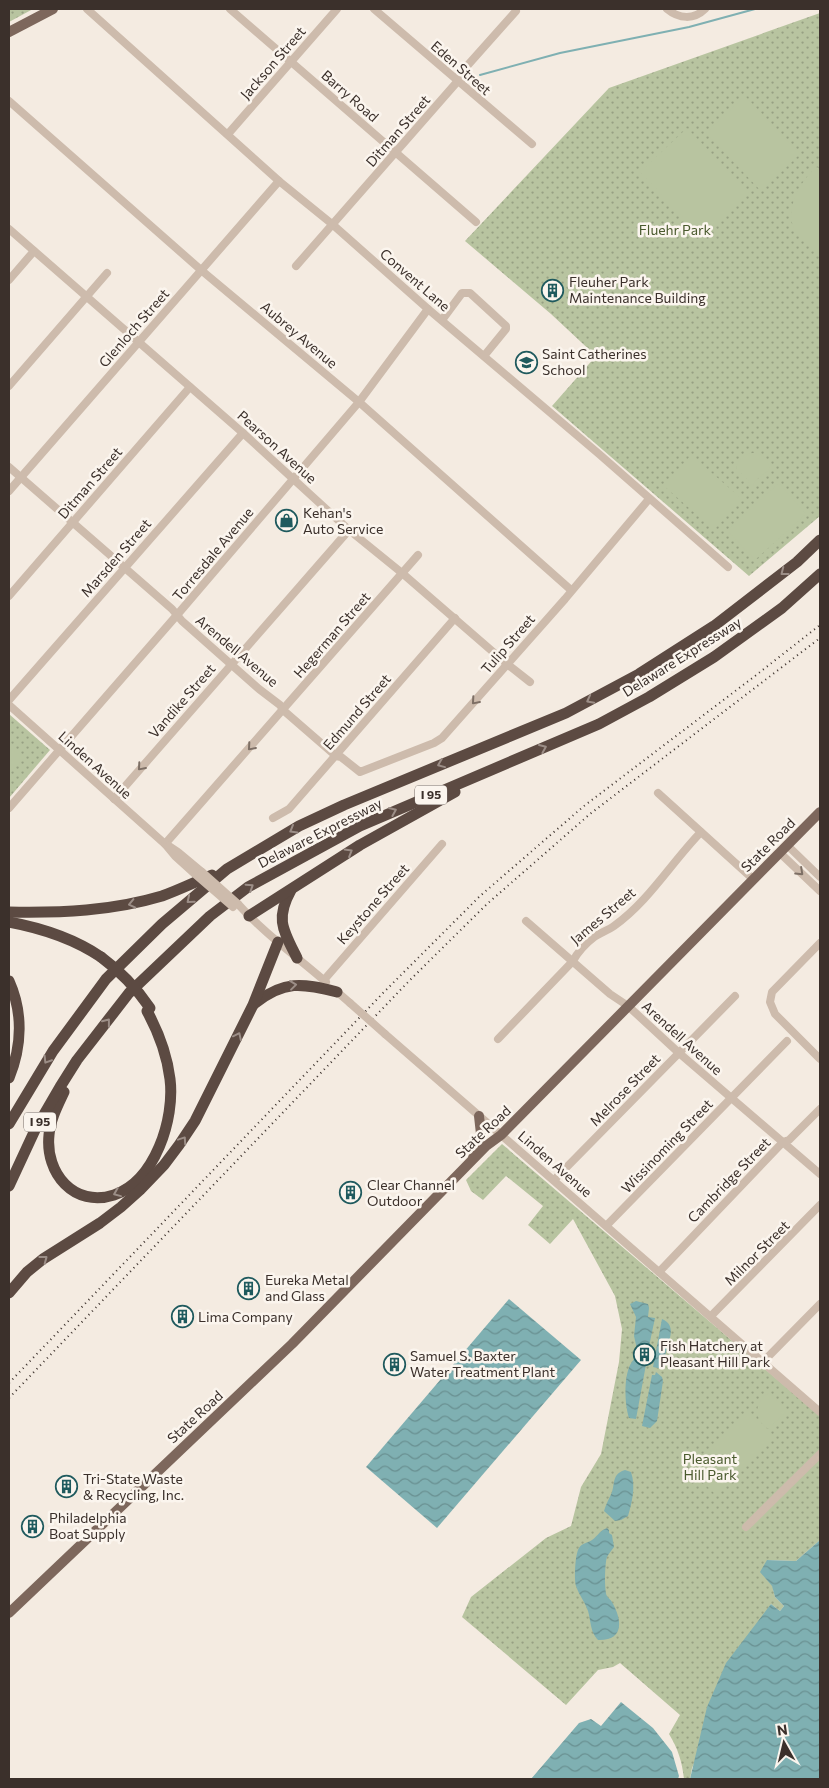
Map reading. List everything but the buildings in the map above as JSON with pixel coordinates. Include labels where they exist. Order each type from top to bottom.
[{"type":"highway","name":"Delaware Expressway","points":[[9,1124],[53,1051],[106,979],[170,918],[227,869],[300,826],[344,805],[566,713],[639,674],[714,626],[797,562],[820,540]]},
{"type":"highway","name":"Delaware Expressway","points":[[9,1186],[35,1130],[60,1087],[77,1060],[129,993],[210,916],[248,887],[360,826],[599,724],[649,698],[714,658],[782,608],[820,574]]},
{"type":"highway","points":[[249,916],[381,832],[517,759]]},
{"type":"highway","points":[[9,912],[91,910],[125,906],[171,892],[227,869]]},
{"type":"highway","points":[[291,889],[282,907],[282,918],[286,936],[297,958]]},
{"type":"highway","points":[[9,922],[53,933],[92,951],[99,959]]},
{"type":"highway","points":[[9,927],[54,938],[113,966],[131,984],[168,1043],[176,1086],[171,1127],[155,1166],[140,1190]]},
{"type":"highway","points":[[9,1292],[43,1259],[100,1223],[140,1190],[164,1165],[195,1121],[253,1005],[278,942]]},
{"type":"highway","points":[[9,981],[18,1008],[20,1026],[18,1046],[9,1078]]},
{"type":"highway","points":[[253,1005],[272,991],[291,984],[308,985],[337,992]]},
{"type":"highway","points":[[77,1060],[53,1118],[49,1133],[48,1152],[55,1173],[69,1188],[80,1194],[97,1198],[114,1195],[128,1188],[147,1170],[163,1137],[168,1118],[171,1081],[168,1061],[162,1040],[149,1010]]},
{"type":"main road","points":[[9,32],[53,9]]},
{"type":"main road","name":"State Road","points":[[9,1612],[292,1344],[473,1159],[501,1134],[820,812]]},
{"type":"main road","points":[[473,1159],[481,1134],[480,1116]]},
{"type":"street","name":"Convent Lane","points":[[87,9],[279,181],[332,224],[728,567]]},
{"type":"street","name":"Barry Road","points":[[230,9],[476,222]]},
{"type":"street","name":"Jackson Street","points":[[228,134],[337,9]]},
{"type":"street","name":"Eden Street","points":[[374,9],[457,82],[532,144]]},
{"type":"street","points":[[667,9],[677,16],[692,12],[701,13],[705,9]]},
{"type":"street","name":"Ditman Street","points":[[296,266],[396,153],[457,82],[459,75],[516,11]]},
{"type":"street","name":"Aubrey Avenue","points":[[9,101],[202,270],[358,402],[571,590]]},
{"type":"street","name":"Glenloch Street","points":[[9,491],[279,181]]},
{"type":"street","name":"Pearson Avenue","points":[[9,230],[243,433],[349,530],[530,682]]},
{"type":"street","points":[[9,280],[34,252]]},
{"type":"street","points":[[9,386],[107,273]]},
{"type":"street","points":[[442,320],[462,293],[470,293],[506,326],[506,329],[484,356]]},
{"type":"street","name":"Torresdale Avenue","points":[[9,808],[294,479],[358,402],[428,309]]},
{"type":"street","name":"Ditman Street","points":[[9,596],[190,387]]},
{"type":"street","name":"Marsden Street","points":[[9,700],[243,433]]},
{"type":"street","name":"Arendell Avenue","points":[[9,467],[231,665],[280,705],[283,710],[336,756],[341,757],[360,772]]},
{"type":"street","name":"Tulip Street","points":[[360,772],[434,743],[442,738],[649,498]]},
{"type":"street","name":"Vandike Street","points":[[114,799],[349,530]]},
{"type":"street","name":"Hegerman Street","points":[[165,844],[418,555]]},
{"type":"street","name":"Edmund Street","points":[[273,818],[289,809],[455,618]]},
{"type":"street","name":"Linden Avenue","points":[[9,705],[165,844],[175,856],[199,874],[324,980],[820,1412]]},
{"type":"street","points":[[658,794],[753,879]]},
{"type":"street","name":"James Street","points":[[498,1039],[594,937],[614,926],[641,902],[701,832]]},
{"type":"street","name":"Keystone Street","points":[[324,980],[442,844]]},
{"type":"street","points":[[784,850],[820,877]]},
{"type":"street","points":[[784,850],[820,891]]},
{"type":"street","name":"Arendell Avenue","points":[[526,921],[610,994],[628,1006],[679,1053],[820,1174]]},
{"type":"street","points":[[820,943],[772,992],[770,1002],[775,1014],[820,1059]]},
{"type":"street","name":"Melrose Street","points":[[554,1180],[735,996]]},
{"type":"street","name":"Wissinoming Street","points":[[607,1225],[787,1041]]},
{"type":"street","name":"Cambridge Street","points":[[659,1272],[783,1142],[789,1140],[820,1109]]},
{"type":"street","name":"Milnor Street","points":[[711,1316],[820,1205]]},
{"type":"street","points":[[763,1362],[820,1304]]},
{"type":"street","points":[[746,1527],[820,1454]]},
{"type":"green space","points":[[9,9],[33,9],[9,22]]},
{"type":"green space","name":"Fluehr Park","points":[[820,13],[820,516],[749,576],[552,406],[596,356],[551,314],[465,241],[609,88]]},
{"type":"green space","points":[[745,96],[800,154],[761,191],[706,133]]},
{"type":"green space","points":[[687,128],[749,193],[702,237],[640,172]]},
{"type":"green space","points":[[817,167],[820,170],[820,255],[803,241],[797,233],[791,216],[797,192],[806,177]]},
{"type":"green space","points":[[747,454],[760,454],[765,458],[770,469],[755,481],[753,486],[750,486],[748,480],[736,468],[742,458]]},
{"type":"green space","points":[[691,455],[742,499],[714,530],[664,486]]},
{"type":"green space","points":[[779,483],[806,514],[755,560],[727,530]]},
{"type":"green space","points":[[9,714],[50,750],[9,798]]},
{"type":"green space","points":[[9,746],[23,759],[9,774]]},
{"type":"green space","name":"Pleasant Hill Park","points":[[502,1144],[813,1410],[820,1410],[820,1540],[796,1561],[767,1560],[775,1597],[784,1606],[780,1611],[771,1604],[692,1768],[690,1779],[684,1779],[679,1755],[669,1734],[680,1715],[620,1663],[613,1667],[598,1670],[566,1705],[462,1617],[471,1597],[546,1538],[571,1526],[581,1487],[601,1454],[619,1362],[622,1329],[615,1296],[573,1219],[550,1244],[528,1225],[543,1206],[506,1176],[483,1200],[471,1191],[466,1180]]},
{"type":"green space","points":[[769,1393],[784,1407],[784,1414],[768,1429],[763,1425],[757,1411],[760,1401]]},
{"type":"green space","points":[[747,1414],[771,1438],[715,1494],[691,1470]]},
{"type":"water","points":[[509,1299],[581,1360],[437,1528],[366,1467]]},
{"type":"water","points":[[636,1301],[648,1304],[648,1317],[655,1318],[648,1351],[637,1349],[634,1336],[636,1317],[630,1304]]},
{"type":"water","points":[[662,1319],[669,1325],[671,1333],[662,1369],[653,1367]]},
{"type":"water","points":[[639,1356],[639,1358],[647,1359],[636,1419],[629,1418],[625,1393],[630,1366],[633,1360]]},
{"type":"water","points":[[656,1372],[662,1377],[663,1381],[657,1421],[650,1428],[642,1426],[652,1375],[655,1375]]},
{"type":"water","points":[[625,1470],[631,1472],[632,1500],[628,1516],[615,1521],[604,1511],[616,1476]]},
{"type":"water","points":[[607,1528],[612,1535],[614,1547],[606,1560],[605,1588],[607,1596],[618,1615],[619,1628],[613,1637],[598,1640],[592,1630],[587,1608],[576,1586],[575,1567],[580,1546],[592,1540]]},
{"type":"water","points":[[820,1540],[820,1779],[690,1779],[707,1707],[726,1663],[771,1604],[780,1611],[784,1606],[775,1597],[772,1586],[760,1572],[767,1560],[796,1561]]},
{"type":"water","points":[[621,1702],[653,1728],[672,1752],[679,1776],[678,1779],[531,1779],[579,1723],[591,1719],[601,1726]]},
{"type":"waterway","points":[[480,75],[560,53],[689,27],[755,9]]},
{"type":"railway","points":[[9,1383],[384,992],[480,896],[584,806],[820,625]]},
{"type":"railway","points":[[9,1398],[410,980],[487,904],[590,814],[820,638]]},
{"type":"place","name":"Fleuher Park Maintenance Building","points":[[553,290]]},
{"type":"place","name":"Saint Catherines School","points":[[526,362]]},
{"type":"place","name":"Kehan's Auto Service","points":[[287,521]]},
{"type":"place","name":"Clear Channel Outdoor","points":[[351,1193]]},
{"type":"place","name":"Eureka Metal and Glass","points":[[249,1288]]},
{"type":"place","name":"Lima Company","points":[[182,1317]]},
{"type":"place","name":"Fish Hatchery at Pleasant Hill Park","points":[[644,1354]]},
{"type":"place","name":"Samuel S. Baxter Water Treatment Plant","points":[[394,1364]]},
{"type":"place","name":"Tri-State Waste & Recycling, Inc.","points":[[67,1487]]},
{"type":"place","name":"Philadelphia Boat Supply","points":[[33,1526]]}]
